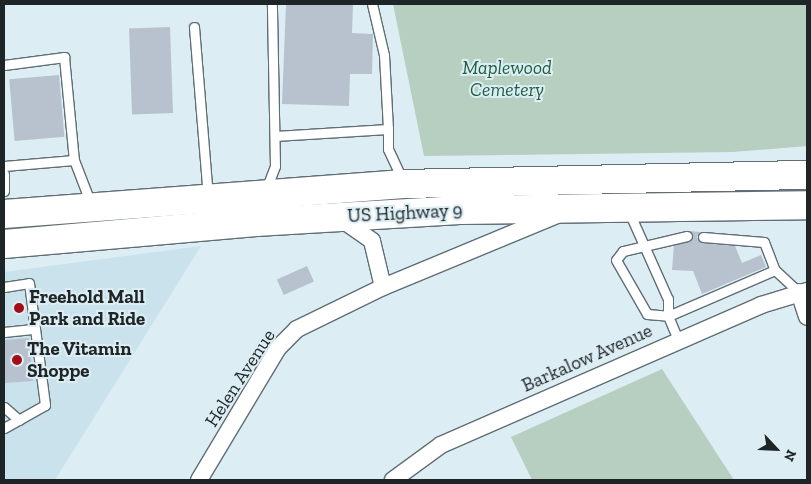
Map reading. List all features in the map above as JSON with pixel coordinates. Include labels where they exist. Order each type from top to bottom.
[{"type":"highway","points":[[724,174],[807,161]]},
{"type":"highway","name":"US Highway 9","points":[[4,214],[208,196],[404,184],[724,174],[807,175]]},
{"type":"highway","name":"US Highway 9","points":[[4,244],[337,217],[582,206],[807,205]]},
{"type":"street","name":"Helen Avenue","points":[[199,480],[286,338],[309,322],[383,287],[582,206]]},
{"type":"street","points":[[337,217],[372,241],[383,287]]},
{"type":"street","points":[[803,291],[807,316]]},
{"type":"street","name":"Barkalow Avenue","points":[[393,480],[441,445],[678,340],[803,291]]},
{"type":"lane","points":[[265,192],[275,166],[272,4]]},
{"type":"lane","points":[[372,4],[384,55],[388,150],[404,184]]},
{"type":"lane","points":[[194,27],[208,196]]},
{"type":"lane","points":[[4,65],[64,57],[74,160],[92,206]]},
{"type":"lane","points":[[275,136],[388,129]]},
{"type":"lane","points":[[4,166],[74,160]]},
{"type":"lane","points":[[4,174],[4,191]]},
{"type":"lane","points":[[627,207],[647,245],[668,299],[668,316],[678,340]]},
{"type":"lane","points":[[687,236],[623,251],[616,260],[647,314],[668,316],[775,270]]},
{"type":"lane","points":[[703,237],[764,242],[775,270],[803,291]]},
{"type":"lane","points":[[4,287],[29,283],[45,405],[4,428]]},
{"type":"lane","points":[[4,332],[35,330]]},
{"type":"lane","points":[[4,407],[19,420]]},
{"type":"shaded area","points":[[201,246],[55,480],[4,480],[4,272]]},
{"type":"green space","name":"Maplewood Cemetery","points":[[393,4],[807,4],[807,146],[733,152],[424,156]]},
{"type":"green space","points":[[662,369],[734,480],[532,480],[511,437]]},
{"type":"building","points":[[286,4],[353,4],[352,33],[373,34],[372,74],[350,74],[349,106],[282,104]]},
{"type":"building","points":[[170,27],[173,113],[132,114],[129,28]]},
{"type":"building","points":[[59,75],[64,137],[15,141],[9,79]]},
{"type":"building","points":[[690,231],[700,232],[697,237],[702,243],[735,246],[742,263],[761,255],[766,267],[702,294],[693,271],[672,270],[674,245],[691,241]]},
{"type":"building","points":[[307,266],[314,282],[284,295],[277,279]]},
{"type":"building","name":"The Vitamin Shoppe","points":[[29,338],[33,381],[4,383],[4,340]]},
{"type":"place","name":"Freehold Mall Park and Ride","points":[[19,308]]},
{"type":"place","name":"The Vitamin Shoppe","points":[[17,360]]}]
